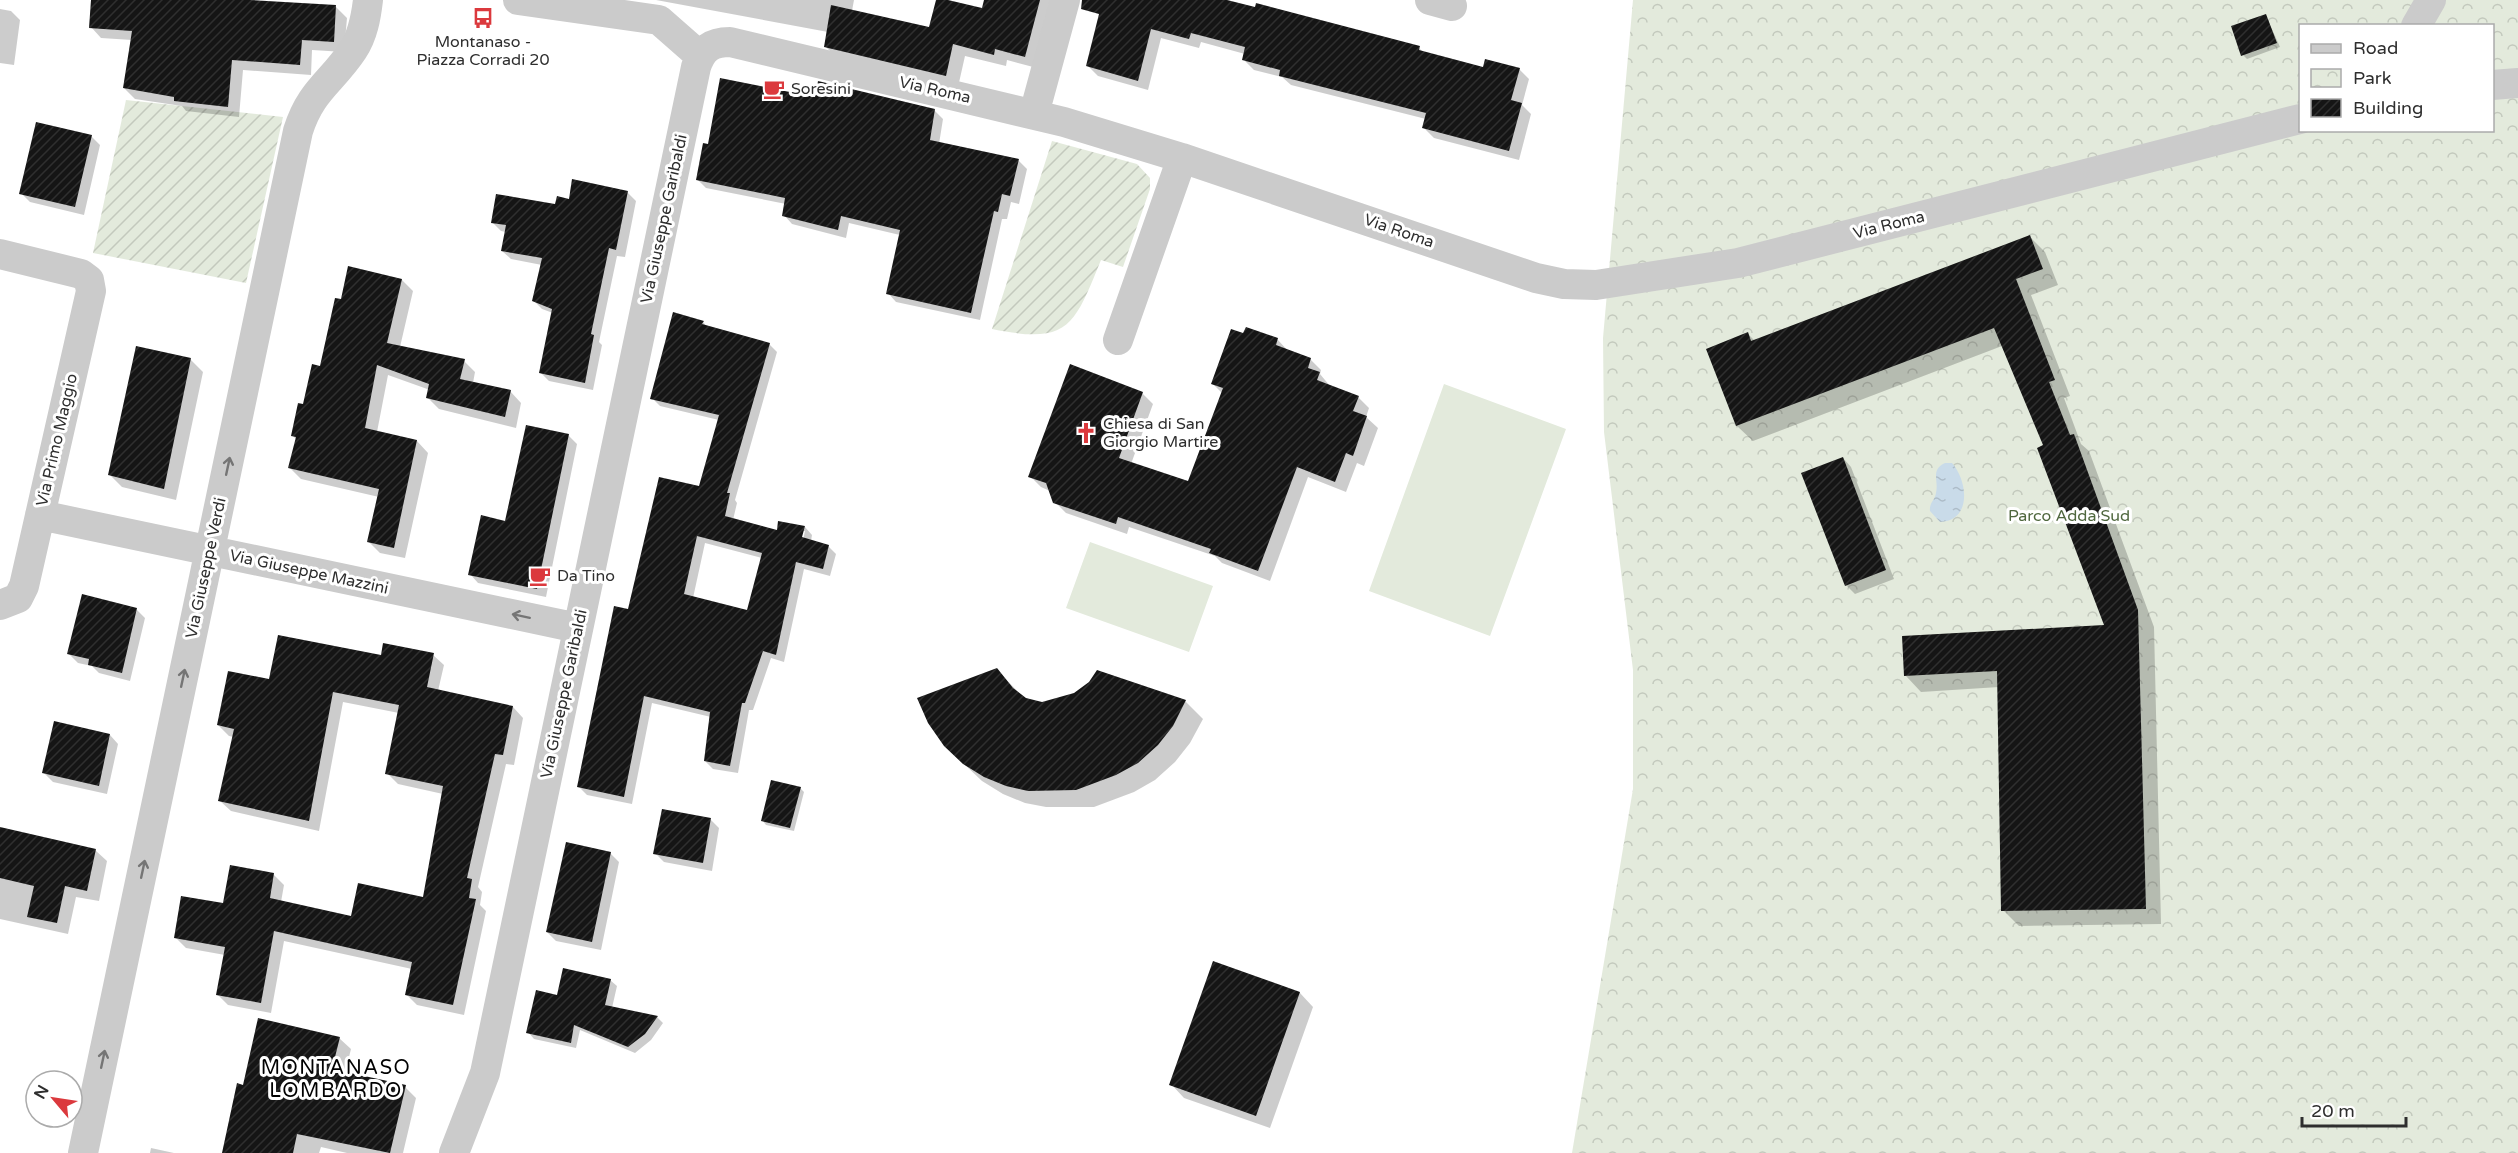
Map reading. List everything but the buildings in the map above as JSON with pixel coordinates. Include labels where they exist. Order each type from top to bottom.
[{"type":"street","name":"Via Giuseppe Verdi","points":[[83,1153],[298,131],[312,97],[344,61],[359,38],[368,0]]},
{"type":"street","points":[[518,0],[659,20],[700,56]]},
{"type":"street","points":[[1034,114],[1065,0]]},
{"type":"street","points":[[2417,24],[2431,0]]},
{"type":"street","name":"Via Roma","points":[[700,56],[717,42],[730,42],[1034,114],[1182,158],[1536,278],[1564,284],[1596,285],[1738,263],[2299,120]]},
{"type":"street","name":"Via Giuseppe Garibaldi","points":[[454,1153],[485,1073],[700,56]]},
{"type":"street","points":[[2494,85],[2518,83]]},
{"type":"street","points":[[1118,340],[1182,158]]},
{"type":"street","name":"Via Primo Maggio","points":[[0,254],[69,269],[89,280],[91,291],[24,586],[9,602]]},
{"type":"street","name":"Via Giuseppe Mazzini","points":[[40,515],[578,628]]},
{"type":"green space","name":"Parco Adda Sud","points":[[1633,0],[2518,0],[2518,1153],[1572,1153],[1633,789],[1633,670],[1604,432],[1603,338]]},
{"type":"green space","points":[[126,100],[283,117],[246,283],[93,253]]},
{"type":"green space","points":[[1052,141],[1137,164],[1150,178],[1150,189],[1123,267],[1101,260],[1083,301],[1075,315],[1065,325],[1053,332],[1038,334],[992,329]]},
{"type":"green space","points":[[1444,384],[1566,429],[1490,636],[1369,591]]},
{"type":"green space","points":[[1090,542],[1213,586],[1189,652],[1066,608]]},
{"type":"water","points":[[1945,463],[1952,463],[1957,471],[1964,489],[1964,499],[1958,515],[1940,522],[1930,508],[1937,488],[1936,472]]},
{"type":"place","name":"Montanaso - Piazza Corradi 20","points":[[483,18]]},
{"type":"place","name":"Soresini","points":[[774,89]]},
{"type":"place","name":"Chiesa di San Giorgio Martire","points":[[1086,433]]},
{"type":"place","name":"Da Tino","points":[[540,576]]},
{"type":"district","name":"MONTANASO LOMBARDO","points":[[336,1080]]}]
